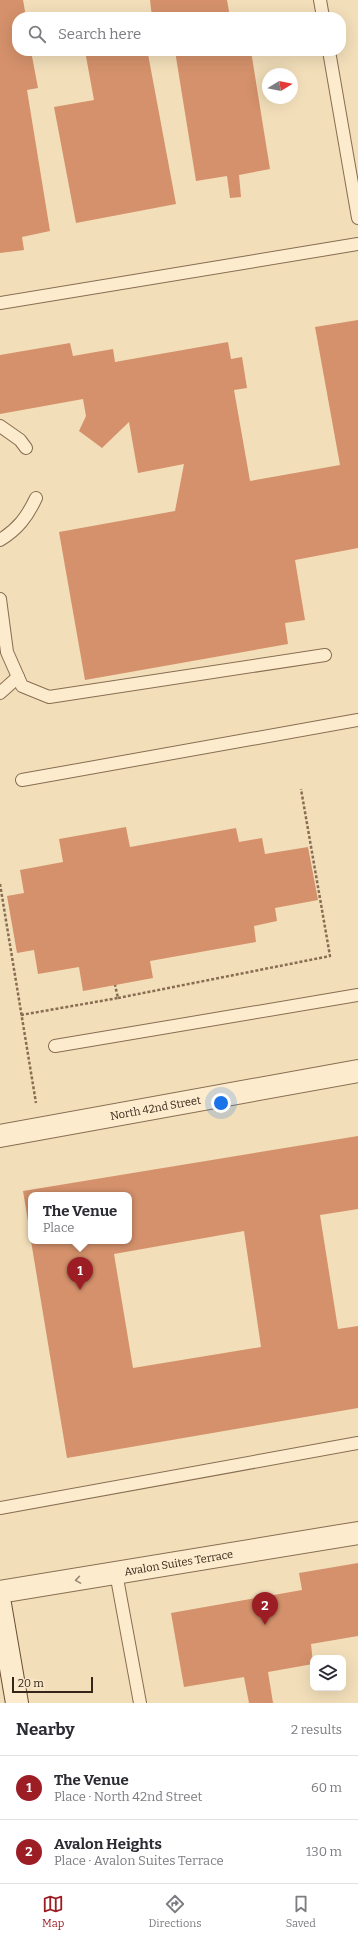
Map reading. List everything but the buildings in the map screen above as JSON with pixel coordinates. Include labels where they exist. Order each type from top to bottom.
[{"type":"street","name":"North 42nd Street","points":[[0,1136],[358,1071]]},
{"type":"street","name":"Avalon Suites Terrace","points":[[0,1592],[358,1533]]},
{"type":"street","points":[[0,1604],[17,1703]]},
{"type":"lane","points":[[320,0],[322,12]]},
{"type":"lane","points":[[330,56],[358,218]]},
{"type":"lane","points":[[0,302],[358,244]]},
{"type":"lane","points":[[0,426],[20,440],[26,448]]},
{"type":"lane","points":[[0,540],[14,532],[28,517],[36,498]]},
{"type":"lane","points":[[0,599],[2,633],[7,652],[22,686],[48,697],[325,655]]},
{"type":"lane","points":[[0,693],[18,677]]},
{"type":"lane","points":[[22,780],[358,720]]},
{"type":"lane","points":[[55,1046],[358,995]]},
{"type":"lane","points":[[0,1508],[358,1443]]},
{"type":"lane","points":[[116,1573],[140,1703]]},
{"type":"path","points":[[21,1015],[93,1004],[330,956],[301,789]]},
{"type":"path","points":[[0,884],[36,1104]]},
{"type":"path","points":[[115,985],[118,998]]},
{"type":"place","name":"The Venue","points":[[80,1290]]},
{"type":"place","name":"Avalon Heights","points":[[265,1625]]}]
